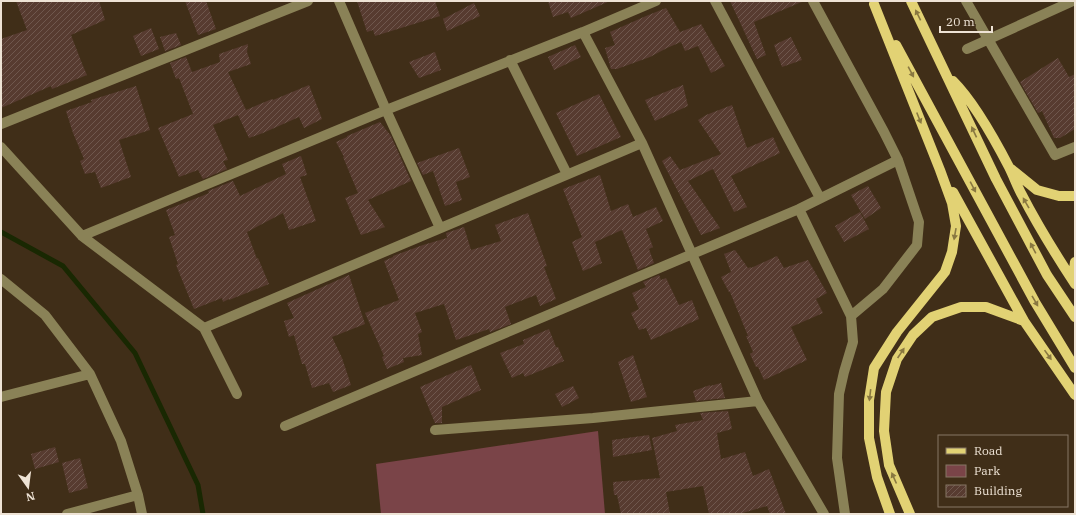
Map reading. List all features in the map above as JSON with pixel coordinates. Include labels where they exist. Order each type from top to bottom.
[{"type":"main road","points":[[911,1],[1000,186],[1047,275],[1075,317]]},
{"type":"main road","points":[[874,2],[940,170],[952,203],[956,226],[952,252],[945,272],[897,332],[874,368],[869,400],[869,438],[877,477],[890,514]]},
{"type":"main road","points":[[874,2],[1035,302],[1075,368]]},
{"type":"main road","points":[[946,74],[960,88],[977,112],[1010,168],[1024,200],[1053,251],[1075,284]]},
{"type":"main road","points":[[1010,168],[1037,190],[1059,196],[1075,196]]},
{"type":"main road","points":[[940,170],[1024,321],[1075,394]]},
{"type":"main road","points":[[1075,262],[1075,273]]},
{"type":"main road","points":[[910,514],[889,465],[884,431],[886,392],[897,359],[913,334],[932,316],[961,307],[986,307],[1024,321]]},
{"type":"street","points":[[1,124],[308,1]]},
{"type":"street","points":[[339,1],[386,110],[440,228]]},
{"type":"street","points":[[82,236],[386,110],[583,32],[656,1]]},
{"type":"street","points":[[715,1],[820,198]]},
{"type":"street","points":[[813,1],[898,160],[919,222],[917,245],[884,289],[852,316]]},
{"type":"street","points":[[966,1],[1055,156],[1075,146]]},
{"type":"street","points":[[967,49],[1067,2]]},
{"type":"street","points":[[583,32],[642,143],[758,401],[824,514]]},
{"type":"street","points":[[510,60],[567,174]]},
{"type":"street","points":[[204,328],[642,143]]},
{"type":"street","points":[[1,147],[82,236],[204,328],[237,394]]},
{"type":"street","points":[[285,426],[799,209],[898,160]]},
{"type":"street","points":[[799,209],[852,316],[853,342],[839,394],[837,458],[845,514]]},
{"type":"street","points":[[1,279],[45,315],[90,374],[121,441],[138,495],[142,514]]},
{"type":"street","points":[[1,397],[90,374]]},
{"type":"street","points":[[435,430],[593,418],[758,401]]},
{"type":"street","points":[[67,514],[138,495]]},
{"type":"green space","points":[[598,431],[605,514],[381,514],[376,464]]},
{"type":"building","points":[[16,1],[99,1],[105,20],[71,35],[87,75],[52,89],[51,86],[1,108],[1,39],[27,30]]},
{"type":"building","points":[[185,1],[206,1],[216,29],[198,35]]},
{"type":"building","points":[[357,1],[435,1],[440,16],[375,36],[373,30],[367,32]]},
{"type":"building","points":[[548,1],[610,1],[571,18],[568,12],[553,17]]},
{"type":"building","points":[[730,1],[804,1],[754,22],[766,55],[757,59]]},
{"type":"building","points":[[474,3],[480,16],[447,31],[443,19]]},
{"type":"building","points":[[666,8],[680,32],[701,24],[725,66],[711,73],[698,46],[685,51],[681,42],[650,57],[617,69],[611,69],[605,48],[615,45],[610,32]]},
{"type":"building","points":[[151,28],[159,49],[141,56],[133,36]]},
{"type":"building","points":[[176,33],[181,45],[165,51],[160,37]]},
{"type":"building","points":[[791,37],[802,60],[782,67],[774,45]]},
{"type":"building","points":[[248,44],[247,52],[251,64],[228,72],[246,110],[309,85],[322,119],[304,128],[299,117],[249,138],[238,115],[213,125],[228,160],[223,161],[227,169],[203,179],[198,170],[179,177],[158,128],[193,114],[179,78],[176,79],[170,63],[186,57],[192,72],[220,62],[219,54]]},
{"type":"building","points":[[575,45],[581,57],[554,70],[548,57]]},
{"type":"building","points":[[435,52],[441,70],[419,78],[409,62]]},
{"type":"building","points":[[1058,58],[1069,77],[1075,74],[1075,129],[1060,138],[1054,138],[1042,111],[1038,113],[1020,82]]},
{"type":"building","points":[[683,85],[688,106],[655,121],[645,100]]},
{"type":"building","points":[[136,86],[150,130],[119,140],[131,177],[101,188],[95,172],[85,174],[80,161],[84,159],[66,111],[92,102],[91,100]]},
{"type":"building","points":[[599,94],[621,137],[577,156],[556,113]]},
{"type":"building","points":[[732,105],[747,148],[773,137],[780,153],[731,176],[747,207],[734,212],[713,169],[688,181],[720,228],[701,235],[662,161],[670,156],[680,170],[721,154],[698,120],[706,115]]},
{"type":"building","points":[[380,122],[391,136],[411,181],[368,200],[385,227],[361,235],[345,198],[358,193],[344,157],[336,142]]},
{"type":"building","points":[[459,148],[470,177],[456,182],[462,200],[445,206],[433,171],[423,175],[417,163]]},
{"type":"building","points":[[301,156],[307,175],[300,177],[316,221],[289,230],[283,213],[247,232],[257,259],[258,258],[269,284],[223,302],[222,298],[194,309],[176,265],[178,264],[169,237],[175,235],[166,210],[209,193],[208,191],[233,181],[240,196],[286,174],[282,164]]},
{"type":"building","points":[[600,175],[611,211],[628,204],[633,217],[656,207],[663,221],[646,229],[653,247],[649,249],[654,263],[638,270],[622,230],[595,242],[602,263],[583,271],[572,242],[582,237],[563,189]]},
{"type":"building","points":[[868,186],[881,208],[865,219],[851,195]]},
{"type":"building","points":[[860,212],[869,229],[844,242],[835,226]]},
{"type":"building","points":[[528,213],[547,266],[544,267],[556,299],[540,306],[536,295],[505,307],[511,324],[490,332],[489,329],[456,340],[444,304],[415,313],[422,332],[418,334],[422,355],[403,358],[404,362],[387,369],[382,357],[384,356],[365,313],[399,300],[384,261],[393,256],[423,245],[447,238],[446,233],[464,227],[471,250],[501,241],[495,225]]},
{"type":"building","points":[[735,250],[748,268],[777,256],[784,268],[808,260],[827,293],[816,299],[823,313],[791,327],[807,360],[764,380],[750,354],[753,352],[746,336],[748,336],[730,292],[721,277],[731,272],[724,254]]},
{"type":"building","points":[[349,275],[365,324],[332,337],[342,358],[351,385],[333,392],[329,383],[312,388],[305,364],[302,364],[294,335],[289,337],[284,321],[294,318],[287,303]]},
{"type":"building","points":[[659,275],[661,280],[666,278],[679,305],[692,300],[699,319],[651,340],[646,328],[639,330],[631,313],[639,309],[632,293],[646,287],[643,282]]},
{"type":"building","points":[[549,329],[556,347],[558,347],[564,361],[525,377],[523,373],[512,378],[500,353],[524,344],[523,340]]},
{"type":"building","points":[[633,355],[647,397],[631,402],[618,362]]},
{"type":"building","points":[[471,365],[481,390],[442,407],[442,423],[435,423],[420,387]]},
{"type":"building","points":[[721,383],[725,398],[696,401],[693,391]]},
{"type":"building","points":[[573,386],[579,398],[562,407],[555,394]]},
{"type":"building","points":[[728,411],[732,429],[717,433],[721,459],[745,452],[753,476],[769,469],[786,514],[770,514],[767,506],[739,514],[709,514],[703,486],[666,492],[670,514],[621,514],[617,495],[614,495],[613,482],[660,478],[652,438],[677,431],[675,425],[703,420],[700,413]]},
{"type":"building","points":[[649,435],[652,450],[613,457],[612,440]]},
{"type":"building","points":[[55,447],[59,462],[35,469],[31,454]]},
{"type":"building","points":[[80,458],[88,488],[69,493],[62,463]]},
{"type":"waterway","points":[[1,232],[63,266],[135,353],[198,485],[203,514]]}]
